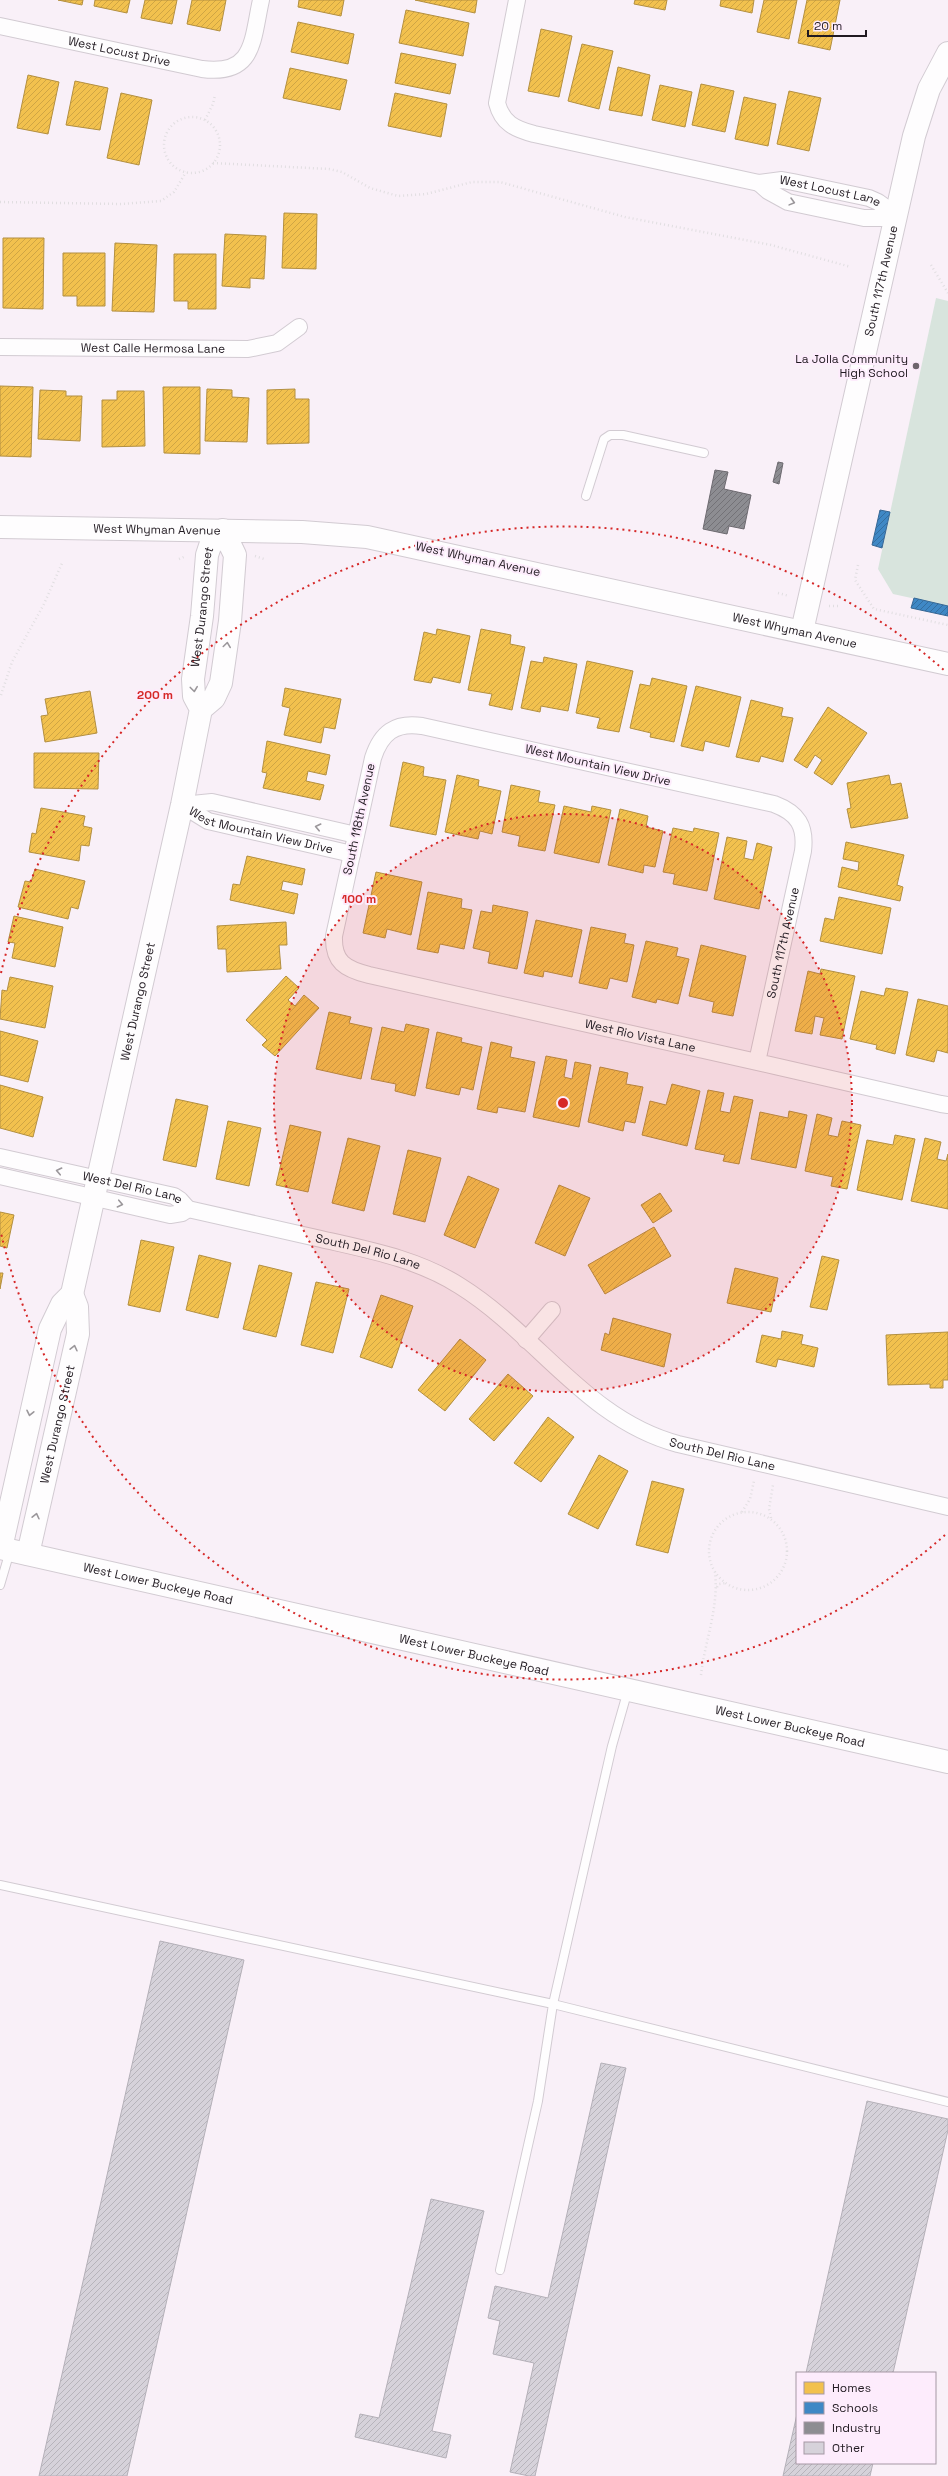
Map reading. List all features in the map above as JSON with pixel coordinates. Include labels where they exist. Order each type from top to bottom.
[{"type":"street","name":"West Locust Drive","points":[[1,30],[202,69],[227,70],[238,66],[250,49],[261,0]]},
{"type":"street","name":"West Locust Lane","points":[[517,0],[498,90],[497,103],[500,115],[509,124],[534,134],[759,183],[768,191],[788,202],[864,218],[885,218],[896,215]]},
{"type":"street","name":"South 117th Avenue","points":[[802,631],[920,113],[929,89],[948,53]]},
{"type":"street","name":"West Calle Hermosa Lane","points":[[0,347],[248,349],[277,343],[299,327]]},
{"type":"street","name":"West Whyman Avenue","points":[[0,528],[223,530],[338,533],[390,540],[948,664]]},
{"type":"street","name":"West Durango Street","points":[[10,1550],[50,1328],[62,1304],[72,1294],[182,805],[201,709],[214,698],[221,683],[230,621],[235,555],[223,530],[210,546],[207,555],[202,623],[193,679],[194,696],[201,709]]},
{"type":"street","name":"West Mountain View Drive","points":[[389,730],[400,725],[422,726],[774,804],[794,814],[801,822]]},
{"type":"street","name":"South 118th Avenue","points":[[337,959],[334,948],[334,936],[373,758],[382,737],[389,730]]},
{"type":"street","name":"West Mountain View Drive","points":[[182,805],[212,802],[356,835]]},
{"type":"street","name":"West Mountain View Drive","points":[[182,805],[208,821],[352,854]]},
{"type":"street","name":"South 117th Avenue","points":[[757,1062],[803,852],[804,831],[801,822]]},
{"type":"street","name":"West Rio Vista Lane","points":[[337,959],[346,967],[369,976],[948,1105]]},
{"type":"street","name":"West Del Rio Lane","points":[[0,1157],[95,1189]]},
{"type":"street","name":"West Del Rio Lane","points":[[0,1176],[95,1189],[174,1196],[188,1209]]},
{"type":"street","name":"South Del Rio Lane","points":[[188,1209],[381,1253],[414,1263],[460,1286],[491,1308],[609,1412],[644,1433],[678,1444],[948,1508]]},
{"type":"street","name":"West Durango Street","points":[[10,1550],[78,1334],[77,1307],[72,1294]]},
{"type":"street","points":[[526,1340],[552,1310]]},
{"type":"street","name":"West Lower Buckeye Road","points":[[10,1550],[948,1762]]},
{"type":"lane","points":[[586,496],[604,439],[610,435],[622,435],[704,453]]},
{"type":"lane","points":[[0,1585],[10,1550]]},
{"type":"lane","points":[[500,2270],[538,2101],[553,2004],[612,1746],[628,1690]]},
{"type":"lane","points":[[0,1885],[553,2004],[948,2102]]},
{"type":"path","points":[[204,120],[213,104],[215,95]]},
{"type":"path","points":[[190,116],[204,120],[210,124],[218,136],[219,150],[213,163],[200,171],[186,172],[173,165],[165,153],[163,146],[166,132],[171,126],[183,118],[190,116]]},
{"type":"path","points":[[213,163],[336,171],[370,188],[398,196],[426,194],[472,182],[500,182],[625,217],[770,245],[851,267]]},
{"type":"path","points":[[0,202],[121,204],[161,201],[174,192],[186,172]]},
{"type":"path","points":[[931,265],[948,293]]},
{"type":"path","points":[[0,695],[12,662],[44,604],[63,561]]},
{"type":"path","points":[[858,565],[855,580],[874,609],[948,625]]},
{"type":"path","points":[[741,1512],[750,1499],[754,1481]]},
{"type":"path","points":[[771,1519],[769,1509],[773,1485]]},
{"type":"path","points":[[701,1675],[717,1588],[715,1572],[709,1550],[712,1535],[727,1518],[741,1512],[757,1512],[771,1519],[782,1530],[787,1544],[787,1559],[781,1573],[770,1584],[755,1589],[740,1589],[726,1583],[715,1572]]},
{"type":"path","points":[[717,1588],[719,1584],[726,1583]]},
{"type":"shaded area","points":[[936,298],[948,301],[948,606],[893,594],[878,569]]},
{"type":"building: Homes","points":[[58,0],[83,0],[82,5]]},
{"type":"building: Homes","points":[[95,0],[130,0],[127,13],[94,6]]},
{"type":"building: Homes","points":[[145,0],[177,0],[172,24],[141,18]]},
{"type":"building: Homes","points":[[192,0],[226,0],[220,31],[187,24]]},
{"type":"building: Homes","points":[[299,0],[344,0],[341,16],[298,7]]},
{"type":"building: Homes","points":[[415,0],[477,0],[475,13]]},
{"type":"building: Homes","points":[[635,0],[667,0],[665,10],[634,4]]},
{"type":"building: Homes","points":[[721,0],[754,0],[752,13],[720,6]]},
{"type":"building: Homes","points":[[764,0],[797,0],[789,39],[757,32]]},
{"type":"building: Homes","points":[[807,0],[840,0],[830,50],[798,43]]},
{"type":"building: Homes","points":[[406,10],[469,23],[463,56],[399,43]]},
{"type":"building: Homes","points":[[298,22],[354,34],[348,64],[291,52]]},
{"type":"building: Homes","points":[[541,29],[572,36],[559,97],[528,91]]},
{"type":"building: Homes","points":[[582,44],[613,51],[599,109],[568,101]]},
{"type":"building: Homes","points":[[401,53],[456,64],[450,94],[395,83]]},
{"type":"building: Homes","points":[[618,67],[650,75],[642,116],[609,110]]},
{"type":"building: Homes","points":[[290,68],[347,80],[340,110],[283,98]]},
{"type":"building: Homes","points":[[28,75],[59,82],[48,134],[17,128]]},
{"type":"building: Homes","points":[[75,81],[108,88],[100,130],[66,125]]},
{"type":"building: Homes","points":[[701,84],[734,91],[725,132],[692,125]]},
{"type":"building: Homes","points":[[660,85],[692,92],[685,127],[652,120]]},
{"type":"building: Homes","points":[[789,91],[821,98],[809,151],[777,144]]},
{"type":"building: Homes","points":[[121,93],[152,100],[139,165],[107,158]]},
{"type":"building: Homes","points":[[395,93],[447,104],[441,137],[388,126]]},
{"type":"building: Homes","points":[[744,97],[776,104],[768,146],[735,139]]},
{"type":"building: Homes","points":[[284,213],[317,214],[316,269],[282,268]]},
{"type":"building: Homes","points":[[225,234],[266,236],[264,279],[250,278],[250,288],[222,286]]},
{"type":"building: Homes","points":[[3,238],[44,238],[43,309],[3,308]]},
{"type":"building: Homes","points":[[115,243],[157,245],[154,312],[112,311]]},
{"type":"building: Homes","points":[[63,253],[105,253],[105,306],[77,306],[77,296],[63,296]]},
{"type":"building: Homes","points":[[174,254],[216,254],[216,309],[188,309],[188,301],[174,301]]},
{"type":"building: Homes","points":[[0,386],[33,387],[31,457],[0,456]]},
{"type":"building: Homes","points":[[163,387],[200,387],[200,454],[164,453]]},
{"type":"building: Homes","points":[[207,389],[232,390],[232,397],[249,398],[247,442],[205,441]]},
{"type":"building: Homes","points":[[295,389],[295,399],[309,399],[309,443],[267,444],[267,390]]},
{"type":"building: Homes","points":[[40,390],[66,391],[66,396],[82,396],[80,441],[38,439]]},
{"type":"building: Homes","points":[[117,391],[144,391],[145,446],[102,447],[102,400],[117,400]]},
{"type":"building: Homes","points":[[437,629],[470,636],[460,683],[433,677],[431,683],[414,680],[424,632],[436,635]]},
{"type":"building: Homes","points":[[481,629],[511,635],[510,644],[525,647],[512,710],[489,705],[492,694],[468,690]]},
{"type":"building: Homes","points":[[544,657],[577,664],[568,711],[541,706],[540,712],[521,708],[531,661],[543,663]]},
{"type":"building: Homes","points":[[587,661],[633,671],[619,732],[597,728],[600,718],[576,713]]},
{"type":"building: Homes","points":[[652,678],[687,686],[674,742],[650,737],[651,733],[630,728],[640,684],[650,686]]},
{"type":"building: Homes","points":[[696,686],[741,697],[729,747],[705,741],[703,751],[681,746]]},
{"type":"building: Homes","points":[[285,688],[341,699],[335,729],[324,727],[321,743],[284,735],[290,708],[282,706]]},
{"type":"building: Homes","points":[[90,691],[97,733],[45,742],[41,716],[48,715],[45,699]]},
{"type":"building: Homes","points":[[751,700],[783,708],[781,716],[793,718],[783,762],[761,756],[759,762],[736,757]]},
{"type":"building: Homes","points":[[828,707],[867,733],[832,785],[814,773],[822,760],[815,755],[807,768],[794,760]]},
{"type":"building: Homes","points":[[267,741],[330,755],[326,775],[308,771],[306,781],[324,785],[320,800],[263,788],[267,773],[262,772]]},
{"type":"building: Homes","points":[[34,753],[99,753],[98,789],[34,788]]},
{"type":"building: Homes","points":[[403,762],[424,767],[423,776],[446,780],[436,835],[390,826]]},
{"type":"building: Homes","points":[[457,775],[479,780],[478,786],[501,791],[492,834],[480,831],[478,839],[445,832]]},
{"type":"building: Homes","points":[[889,775],[891,785],[901,783],[908,818],[851,828],[847,809],[851,808],[847,783]]},
{"type":"building: Homes","points":[[511,785],[540,791],[538,802],[555,805],[545,851],[518,846],[520,836],[502,832]]},
{"type":"building: Homes","points":[[564,806],[591,812],[592,806],[611,810],[599,863],[554,853]]},
{"type":"building: Homes","points":[[41,808],[85,816],[83,826],[92,828],[89,846],[81,845],[79,861],[29,852],[32,833],[36,834]]},
{"type":"building: Homes","points":[[620,809],[648,816],[646,827],[663,831],[655,867],[644,865],[643,873],[608,865]]},
{"type":"building: Homes","points":[[673,828],[693,832],[694,828],[719,833],[707,891],[673,884],[675,874],[663,872]]},
{"type":"building: Homes","points":[[727,837],[747,841],[744,858],[753,860],[757,843],[772,847],[759,909],[714,899]]},
{"type":"building: Homes","points":[[846,842],[904,855],[897,885],[903,887],[900,901],[838,887],[842,867],[858,871],[859,862],[843,859]]},
{"type":"building: Homes","points":[[247,856],[305,869],[302,885],[283,881],[281,890],[298,894],[294,914],[230,900],[233,884],[240,885]]},
{"type":"building: Homes","points":[[35,869],[85,881],[78,909],[71,907],[68,919],[18,907],[25,881],[31,882]]},
{"type":"building: Homes","points":[[376,872],[422,882],[411,935],[387,929],[385,938],[363,933]]},
{"type":"building: Homes","points":[[428,892],[462,899],[461,908],[472,910],[464,949],[440,944],[438,953],[417,949]]},
{"type":"building: Homes","points":[[839,897],[891,908],[882,954],[820,941],[825,918],[834,920]]},
{"type":"building: Homes","points":[[493,905],[528,912],[517,969],[488,963],[490,952],[473,948],[481,911],[492,913]]},
{"type":"building: Homes","points":[[14,916],[63,927],[55,967],[12,958],[15,943],[8,942]]},
{"type":"building: Homes","points":[[536,920],[582,930],[572,977],[544,971],[543,977],[524,973]]},
{"type":"building: Homes","points":[[286,922],[287,945],[279,945],[281,969],[227,972],[226,949],[218,949],[217,926]]},
{"type":"building: Homes","points":[[591,927],[626,934],[624,943],[634,945],[627,982],[610,978],[607,989],[579,983]]},
{"type":"building: Homes","points":[[646,941],[678,948],[676,956],[689,959],[678,1004],[657,999],[656,1003],[632,997]]},
{"type":"building: Homes","points":[[701,945],[746,956],[733,1016],[712,1012],[714,1002],[689,996]]},
{"type":"building: Homes","points":[[821,969],[855,976],[842,1039],[820,1035],[824,1018],[815,1016],[812,1034],[795,1031],[808,971],[820,974]]},
{"type":"building: Homes","points":[[286,976],[299,988],[288,1000],[295,1006],[304,995],[319,1008],[275,1056],[262,1045],[267,1040],[246,1020]]},
{"type":"building: Homes","points":[[10,977],[53,986],[45,1028],[0,1019],[2,990],[7,991]]},
{"type":"building: Homes","points":[[886,988],[908,992],[895,1054],[876,1049],[877,1045],[850,1039],[861,991],[884,996]]},
{"type":"building: Homes","points":[[918,999],[948,1006],[948,1053],[937,1050],[934,1062],[906,1055]]},
{"type":"building: Homes","points":[[329,1012],[351,1017],[349,1023],[372,1028],[361,1079],[316,1069]]},
{"type":"building: Homes","points":[[406,1024],[429,1029],[415,1096],[395,1091],[396,1084],[371,1079],[382,1027],[404,1032]]},
{"type":"building: Homes","points":[[0,1031],[38,1041],[28,1082],[0,1075]]},
{"type":"building: Homes","points":[[437,1032],[462,1038],[461,1042],[482,1047],[473,1090],[461,1087],[459,1095],[426,1088]]},
{"type":"building: Homes","points":[[491,1042],[512,1047],[510,1057],[535,1062],[525,1112],[498,1107],[497,1113],[477,1109]]},
{"type":"building: Homes","points":[[546,1056],[567,1060],[564,1077],[572,1079],[575,1062],[591,1065],[579,1127],[533,1117]]},
{"type":"building: Homes","points":[[600,1067],[628,1073],[626,1084],[643,1087],[635,1123],[625,1121],[623,1131],[588,1122]]},
{"type":"building: Homes","points":[[672,1084],[700,1091],[687,1146],[642,1135],[650,1101],[666,1105]]},
{"type":"building: Homes","points":[[0,1085],[43,1097],[33,1137],[0,1128]]},
{"type":"building: Homes","points":[[708,1090],[724,1093],[720,1111],[730,1113],[734,1096],[753,1100],[739,1164],[723,1161],[725,1155],[695,1149]]},
{"type":"building: Homes","points":[[176,1099],[208,1106],[196,1167],[163,1160]]},
{"type":"building: Homes","points":[[789,1111],[807,1115],[796,1168],[751,1159],[760,1112],[788,1118]]},
{"type":"building: Homes","points":[[817,1114],[832,1118],[828,1135],[838,1137],[842,1121],[861,1125],[847,1189],[831,1186],[833,1177],[805,1171]]},
{"type":"building: Homes","points":[[228,1121],[261,1128],[249,1186],[216,1179]]},
{"type":"building: Homes","points":[[290,1125],[321,1132],[308,1192],[276,1185]]},
{"type":"building: Homes","points":[[895,1135],[915,1139],[902,1200],[857,1190],[867,1140],[893,1145]]},
{"type":"building: Homes","points":[[348,1138],[380,1146],[364,1211],[332,1203]]},
{"type":"building: Homes","points":[[925,1138],[941,1142],[937,1159],[946,1161],[948,1154],[948,1209],[911,1201]]},
{"type":"building: Homes","points":[[408,1150],[441,1158],[425,1222],[393,1214]]},
{"type":"building: Homes","points":[[468,1176],[499,1189],[475,1248],[444,1235]]},
{"type":"building: Homes","points":[[559,1185],[590,1198],[565,1256],[535,1243]]},
{"type":"building: Homes","points":[[660,1193],[672,1211],[653,1223],[641,1205]]},
{"type":"building: Homes","points":[[0,1212],[14,1215],[7,1248],[0,1246]]},
{"type":"building: Homes","points":[[654,1227],[671,1256],[605,1294],[588,1265]]},
{"type":"building: Homes","points":[[141,1240],[174,1247],[160,1312],[128,1305]]},
{"type":"building: Homes","points":[[199,1255],[231,1263],[218,1318],[186,1310]]},
{"type":"building: Homes","points":[[822,1256],[839,1260],[827,1310],[810,1307]]},
{"type":"building: Homes","points":[[259,1265],[292,1273],[276,1337],[243,1329]]},
{"type":"building: Homes","points":[[735,1268],[778,1278],[771,1312],[727,1303]]},
{"type":"building: Homes","points":[[0,1273],[3,1273],[0,1289]]},
{"type":"building: Homes","points":[[316,1282],[349,1289],[333,1353],[301,1345]]},
{"type":"building: Homes","points":[[381,1295],[413,1306],[392,1368],[360,1357]]},
{"type":"building: Homes","points":[[613,1318],[671,1334],[664,1367],[601,1350],[605,1333],[609,1335]]},
{"type":"building: Homes","points":[[782,1331],[803,1335],[801,1344],[818,1348],[814,1367],[778,1359],[776,1367],[756,1362],[762,1335],[781,1339]]},
{"type":"building: Homes","points":[[948,1332],[948,1380],[943,1380],[943,1388],[930,1388],[930,1384],[888,1385],[886,1335]]},
{"type":"building: Homes","points":[[460,1339],[486,1360],[445,1411],[418,1390]]},
{"type":"building: Homes","points":[[508,1374],[533,1396],[494,1441],[469,1419]]},
{"type":"building: Homes","points":[[548,1417],[574,1437],[541,1482],[514,1463]]},
{"type":"building: Homes","points":[[599,1455],[628,1471],[598,1529],[568,1514]]},
{"type":"building: Homes","points":[[652,1481],[684,1489],[668,1553],[636,1545]]},
{"type":"building: Schools","points":[[880,510],[890,512],[882,548],[872,545]]},
{"type":"building: Schools","points":[[914,598],[948,606],[948,616],[911,608]]},
{"type":"building: Industry","points":[[778,462],[783,463],[779,484],[773,482]]},
{"type":"building: Industry","points":[[715,470],[728,472],[724,489],[751,495],[744,529],[729,526],[727,534],[703,529]]},
{"type":"building: Other","points":[[160,1941],[244,1960],[127,2476],[39,2476]]},
{"type":"building: Other","points":[[601,2063],[626,2068],[535,2476],[529,2476],[510,2472],[534,2363],[493,2354],[500,2321],[488,2318],[495,2286],[548,2298]]},
{"type":"building: Other","points":[[867,2101],[948,2119],[948,2130],[893,2372],[806,2372]]},
{"type":"building: Other","points":[[431,2199],[484,2211],[432,2431],[451,2435],[446,2458],[355,2437],[360,2414],[379,2418]]},
{"type":"building: Other","points":[[796,2418],[796,2464],[873,2464],[870,2476],[783,2476]]},
{"type":"place","name":"La Jolla Community High School","points":[[916,366]]}]
